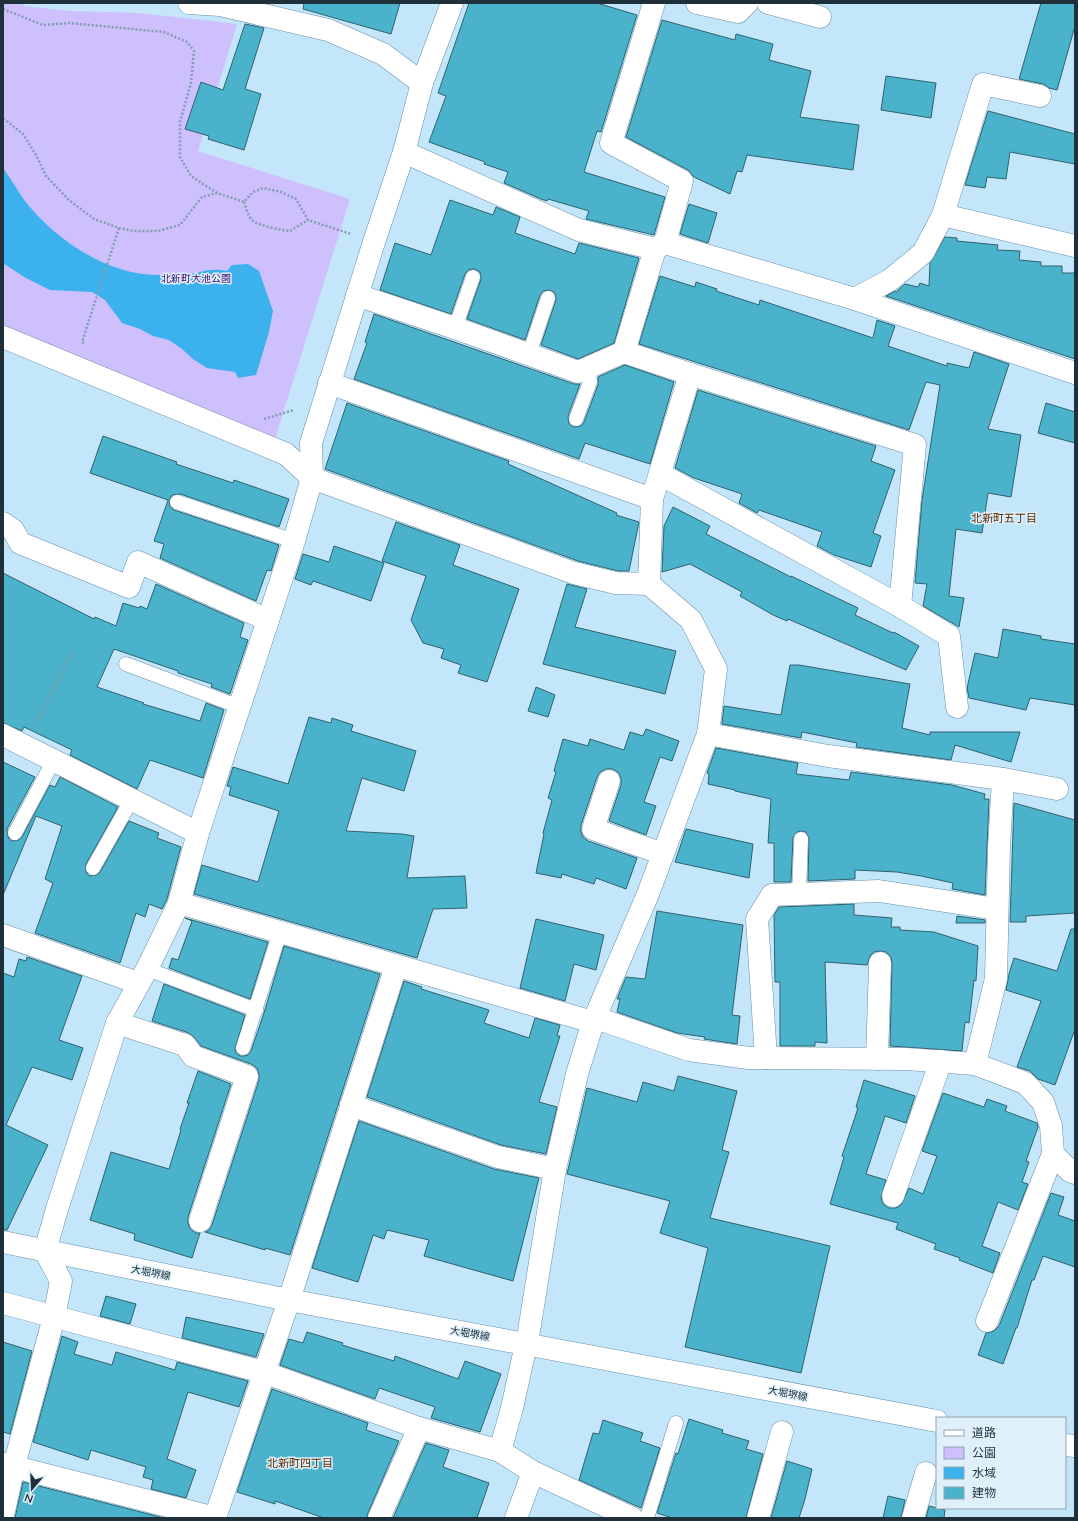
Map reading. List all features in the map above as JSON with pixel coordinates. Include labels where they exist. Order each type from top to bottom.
[{"type":"street","points":[[189,3],[220,5],[328,30],[383,54],[422,83]]},
{"type":"street","points":[[3,1515],[8,1465],[54,1317],[61,1281],[45,1251],[57,1210],[118,1023],[179,903],[198,833],[294,541],[312,478],[310,443],[404,152],[422,83],[452,3]]},
{"type":"street","points":[[624,352],[682,181],[611,143],[654,3]]},
{"type":"street","points":[[697,3],[738,12],[747,3]]},
{"type":"street","points":[[768,3],[820,17]]},
{"type":"street","points":[[855,299],[890,280],[923,253],[943,215],[983,84],[1040,96]]},
{"type":"street","points":[[404,152],[579,230],[660,246],[855,299],[1075,373]]},
{"type":"street","points":[[943,215],[1075,246]]},
{"type":"street","points":[[357,296],[455,328],[578,372],[624,352],[915,445],[900,606]]},
{"type":"street","points":[[3,337],[286,454],[312,478],[574,573],[616,583],[649,584],[691,620],[716,669],[708,734],[648,894],[594,1020],[577,1074],[555,1169],[526,1344],[512,1408],[500,1452]]},
{"type":"street","points":[[649,584],[652,499],[690,374]]},
{"type":"street","points":[[329,383],[652,499]]},
{"type":"street","points":[[660,474],[900,606],[949,636],[957,707]]},
{"type":"street","points":[[3,523],[13,530],[20,543],[130,587],[138,562],[268,620]]},
{"type":"street","points":[[708,734],[828,756],[1003,779],[1057,789]]},
{"type":"street","points":[[3,735],[198,833]]},
{"type":"street","points":[[975,1064],[996,979],[997,909],[1003,779]]},
{"type":"street","points":[[609,781],[593,829],[663,854]]},
{"type":"street","points":[[766,1058],[757,918],[772,895],[879,891],[997,909]]},
{"type":"street","points":[[179,903],[396,966],[594,1020],[688,1050],[749,1058],[907,1059],[975,1064],[1025,1084],[1043,1102],[1051,1126],[1053,1154],[987,1321]]},
{"type":"street","points":[[3,934],[143,976]]},
{"type":"street","points":[[877,1059],[880,963]]},
{"type":"street","points":[[8,1465],[215,1518],[289,1300],[396,966]]},
{"type":"street","points":[[118,1023],[185,1045],[193,1056],[247,1076],[200,1221]]},
{"type":"street","points":[[893,1196],[941,1061]]},
{"type":"street","points":[[351,1105],[498,1157],[555,1169]]},
{"type":"street","points":[[1053,1154],[1070,1171],[1075,1173]]},
{"type":"street","name":"大堀堺線","points":[[3,1242],[289,1300],[936,1420]]},
{"type":"street","points":[[3,1303],[264,1372],[419,1428],[500,1452],[533,1472],[632,1518]]},
{"type":"street","points":[[379,1518],[419,1428]]},
{"type":"street","points":[[758,1518],[782,1432]]},
{"type":"street","points":[[516,1518],[533,1472]]},
{"type":"street","points":[[913,1518],[926,1473]]},
{"type":"lane","points":[[455,328],[473,277]]},
{"type":"lane","points":[[529,354],[548,298]]},
{"type":"lane","points":[[576,419],[590,382],[589,368]]},
{"type":"lane","points":[[177,502],[294,541]]},
{"type":"lane","points":[[126,664],[240,707]]},
{"type":"lane","points":[[15,833],[54,760]]},
{"type":"lane","points":[[93,868],[132,799]]},
{"type":"lane","points":[[799,894],[801,839]]},
{"type":"lane","points":[[243,1048],[280,932]]},
{"type":"lane","points":[[143,976],[256,1010]]},
{"type":"lane","points":[[647,1518],[676,1423]]},
{"type":"path","points":[[3,9],[44,25],[69,23],[164,32],[187,42],[194,51],[191,83],[180,122],[180,157],[191,176],[217,193],[244,202]]},
{"type":"path","points":[[3,119],[23,134],[36,155],[46,176],[69,200],[94,219],[119,228],[134,231],[158,232],[180,225],[202,197],[217,193]]},
{"type":"path","points":[[244,202],[253,192],[263,188],[281,192],[296,200],[308,220],[374,242]]},
{"type":"path","points":[[244,202],[252,220],[273,228],[290,231],[308,220]]},
{"type":"path","points":[[93,307],[119,228]]},
{"type":"path","points":[[260,421],[265,418],[294,410]]},
{"type":"path","points":[[23,746],[73,652]]},
{"type":"green space","name":"北新町大池公園","points":[[3,3],[24,3],[23,6],[70,11],[139,13],[237,24],[198,151],[350,199],[274,442],[3,329]]},
{"type":"water","points":[[3,168],[25,201],[51,229],[84,253],[102,262],[120,269],[157,275],[185,275],[215,270],[227,271],[232,265],[248,264],[259,271],[273,311],[269,332],[256,375],[238,378],[235,372],[207,368],[169,340],[153,336],[140,329],[122,323],[105,300],[92,292],[50,290],[24,277],[3,264]]},
{"type":"building","points":[[304,3],[400,3],[391,34],[303,9]]},
{"type":"building","points":[[469,3],[597,3],[637,15],[601,132],[597,131],[584,172],[665,197],[654,235],[586,219],[589,211],[548,199],[547,201],[541,199],[504,183],[508,172],[429,142],[446,96],[438,93]]},
{"type":"building","points":[[1041,3],[1075,3],[1075,26],[1057,90],[1049,88],[1043,84],[1019,79]]},
{"type":"building","points":[[662,20],[735,40],[736,34],[773,44],[769,60],[811,71],[800,117],[859,125],[853,170],[747,155],[742,172],[737,171],[730,194],[694,177],[688,170],[626,137]]},
{"type":"building","points":[[245,24],[264,28],[245,89],[261,94],[244,150],[208,139],[209,136],[185,129],[201,82],[223,90]]},
{"type":"building","points":[[886,76],[936,83],[931,118],[881,110]]},
{"type":"building","points":[[988,111],[1075,134],[1075,164],[1010,152],[1006,179],[987,177],[985,188],[965,185]]},
{"type":"building","points":[[450,200],[493,215],[496,207],[520,217],[515,233],[575,254],[579,243],[639,258],[614,343],[578,359],[541,345],[556,300],[555,293],[550,290],[543,291],[540,295],[525,340],[467,319],[481,279],[480,272],[475,269],[468,270],[465,274],[451,314],[380,290],[395,243],[431,255]]},
{"type":"building","points":[[689,204],[717,213],[708,243],[680,234]]},
{"type":"building","points":[[945,237],[957,238],[957,241],[998,245],[997,250],[1020,251],[1019,260],[1041,262],[1041,266],[1062,266],[1062,273],[1075,273],[1075,359],[886,296],[895,291],[897,292],[905,284],[918,287],[920,283],[929,286],[930,263]]},
{"type":"building","points":[[660,276],[695,287],[696,282],[717,289],[716,291],[759,305],[760,300],[873,338],[877,320],[895,326],[888,346],[947,366],[947,363],[969,368],[974,352],[1009,364],[988,429],[1021,435],[1011,497],[988,493],[982,533],[956,529],[949,596],[964,598],[959,627],[923,606],[927,584],[915,583],[922,500],[940,385],[926,382],[909,430],[639,344]]},
{"type":"building","points":[[374,314],[574,384],[580,384],[568,416],[569,424],[573,427],[581,426],[584,422],[598,385],[598,377],[625,365],[674,382],[650,464],[585,443],[579,459],[354,379],[367,343],[365,342]]},
{"type":"building","points":[[698,390],[876,446],[871,461],[895,470],[873,533],[881,536],[871,567],[834,555],[817,546],[822,532],[759,510],[757,513],[739,503],[742,494],[694,478],[675,468]]},
{"type":"building","points":[[347,403],[509,461],[508,464],[617,513],[616,515],[639,522],[629,571],[618,571],[578,561],[325,469]]},
{"type":"building","points":[[1046,403],[1075,412],[1075,443],[1038,433]]},
{"type":"building","points":[[103,436],[177,462],[176,464],[233,483],[234,480],[289,499],[279,527],[180,494],[172,495],[169,500],[170,507],[174,510],[279,545],[271,571],[267,570],[256,601],[160,558],[164,544],[154,541],[168,500],[90,473]]},
{"type":"building","points":[[673,507],[710,526],[706,534],[791,577],[858,608],[855,615],[893,633],[894,632],[919,646],[906,670],[788,619],[787,621],[773,615],[740,596],[742,592],[690,564],[662,572],[664,526]]},
{"type":"building","points":[[396,522],[460,545],[453,565],[519,589],[487,682],[458,673],[461,665],[441,658],[444,649],[423,643],[411,620],[426,576],[382,561]]},
{"type":"building","points":[[334,546],[384,563],[371,601],[313,581],[311,585],[295,579],[303,554],[329,562]]},
{"type":"building","points":[[3,573],[94,619],[95,617],[116,626],[123,603],[139,608],[140,606],[147,609],[156,584],[244,623],[240,637],[248,640],[230,694],[211,687],[212,684],[114,649],[97,687],[144,703],[143,704],[200,721],[206,703],[224,710],[203,778],[150,760],[137,789],[70,755],[72,750],[24,727],[22,731],[3,723]]},
{"type":"building","points":[[567,584],[587,589],[575,627],[676,651],[665,694],[543,664]]},
{"type":"building","points":[[1003,629],[1041,636],[1041,639],[1075,644],[1075,705],[1030,698],[1026,710],[969,698],[967,688],[975,653],[998,658]]},
{"type":"building","points":[[790,665],[799,665],[910,684],[902,728],[930,735],[930,732],[1020,732],[1011,762],[955,745],[951,760],[856,747],[857,743],[802,732],[801,738],[722,724],[724,706],[781,715]]},
{"type":"building","points":[[536,687],[555,695],[548,717],[528,711]]},
{"type":"building","points":[[309,717],[331,723],[332,718],[353,725],[351,731],[416,751],[404,791],[362,778],[346,831],[414,836],[407,878],[465,876],[467,908],[433,909],[417,958],[194,894],[202,865],[258,882],[279,811],[229,795],[231,787],[227,786],[233,767],[288,784]]},
{"type":"building","points":[[646,729],[679,741],[672,761],[660,757],[644,802],[656,806],[646,835],[609,821],[621,785],[619,773],[613,769],[606,769],[600,772],[597,777],[581,825],[583,837],[588,841],[637,858],[626,889],[596,878],[594,884],[562,874],[561,878],[536,873],[543,833],[552,800],[548,798],[556,772],[554,771],[563,739],[588,746],[590,739],[624,750],[630,732],[643,736]]},
{"type":"building","points":[[716,748],[798,763],[796,774],[849,780],[851,772],[952,785],[985,794],[984,799],[989,799],[985,895],[952,889],[953,883],[897,872],[855,870],[855,879],[808,881],[809,839],[806,832],[802,831],[797,832],[793,838],[791,882],[774,882],[774,843],[768,843],[771,799],[708,784],[709,774],[707,773]]},
{"type":"building","points":[[3,762],[35,777],[7,829],[8,837],[11,841],[19,840],[22,837],[50,785],[55,787],[60,777],[118,807],[86,864],[86,872],[89,876],[97,875],[100,872],[129,821],[159,833],[157,838],[181,847],[167,899],[162,909],[149,904],[145,917],[136,913],[120,963],[35,933],[53,883],[45,879],[62,826],[36,816],[3,895]]},
{"type":"building","points":[[1014,803],[1075,820],[1075,913],[1026,916],[1026,922],[1010,922]]},
{"type":"building","points":[[686,829],[753,844],[749,878],[675,862]]},
{"type":"building","points":[[854,904],[854,915],[892,918],[891,927],[900,927],[900,930],[934,932],[978,946],[976,981],[974,980],[969,1023],[965,1022],[962,1051],[890,1046],[892,963],[891,957],[886,952],[881,951],[874,952],[870,956],[867,965],[825,962],[827,1043],[815,1042],[815,1046],[780,1046],[780,982],[775,982],[774,915],[779,907]]},
{"type":"building","points":[[657,911],[743,925],[732,1015],[740,1016],[737,1044],[677,1033],[617,1012],[620,999],[617,999],[626,977],[645,979]]},
{"type":"building","points":[[957,916],[985,920],[985,923],[956,923]]},
{"type":"building","points":[[185,918],[268,942],[250,999],[169,968],[172,958],[178,960],[192,921]]},
{"type":"building","points":[[536,919],[604,935],[596,970],[574,964],[565,1001],[520,988]]},
{"type":"building","points":[[1071,929],[1075,929],[1075,1029],[1055,1085],[1038,1079],[1030,1071],[1017,1067],[1041,1001],[1006,990],[1014,958],[1057,971]]},
{"type":"building","points":[[284,946],[380,974],[290,1255],[265,1248],[265,1250],[205,1232],[209,1230],[212,1225],[259,1080],[257,1068],[251,1064],[201,1046],[189,1033],[152,1021],[164,984],[245,1015],[235,1049],[236,1053],[240,1056],[248,1055],[251,1051],[264,1013]]},
{"type":"building","points":[[27,957],[82,976],[59,1040],[83,1048],[72,1080],[32,1067],[6,1125],[48,1145],[7,1230],[3,1230],[3,973],[14,977],[19,959],[26,961]]},
{"type":"building","points":[[404,981],[422,987],[421,989],[489,1010],[484,1023],[529,1038],[535,1018],[560,1025],[557,1036],[560,1036],[539,1102],[557,1107],[546,1154],[501,1145],[367,1097]]},
{"type":"building","points":[[198,1071],[231,1084],[188,1217],[190,1229],[196,1233],[200,1233],[192,1258],[134,1240],[135,1234],[90,1220],[111,1152],[169,1169],[189,1103],[187,1103]]},
{"type":"building","points":[[678,1076],[737,1091],[722,1150],[729,1152],[710,1218],[830,1246],[801,1373],[685,1347],[708,1248],[660,1233],[670,1201],[567,1174],[587,1088],[637,1102],[643,1082],[674,1091]]},
{"type":"building","points":[[864,1080],[915,1096],[906,1123],[885,1116],[866,1174],[886,1180],[881,1198],[883,1204],[889,1208],[896,1208],[901,1205],[909,1188],[923,1194],[937,1156],[922,1151],[943,1093],[984,1107],[987,1099],[1007,1106],[1005,1111],[1037,1123],[1038,1127],[1026,1161],[1029,1162],[1022,1182],[1028,1184],[1018,1210],[998,1202],[982,1246],[1000,1253],[993,1273],[959,1260],[960,1258],[934,1249],[936,1244],[896,1229],[898,1223],[830,1204],[844,1157],[842,1156],[858,1108],[856,1107]]},
{"type":"building","points":[[359,1121],[494,1169],[539,1178],[513,1281],[424,1256],[429,1240],[387,1230],[384,1239],[373,1235],[358,1282],[312,1268]]},
{"type":"building","points":[[1051,1193],[1064,1197],[1058,1215],[1075,1221],[1075,1267],[1043,1256],[1034,1280],[1032,1280],[1017,1328],[1003,1364],[978,1355],[986,1333],[994,1331],[999,1326]]},
{"type":"building","points":[[106,1296],[136,1304],[130,1324],[100,1316]]},
{"type":"building","points":[[186,1317],[264,1334],[256,1357],[182,1338]]},
{"type":"building","points":[[307,1332],[343,1343],[342,1345],[394,1361],[395,1356],[458,1379],[465,1361],[501,1374],[480,1432],[431,1418],[435,1407],[379,1388],[375,1399],[280,1365],[289,1339],[303,1343]]},
{"type":"building","points":[[62,1336],[78,1342],[74,1354],[112,1365],[116,1352],[175,1370],[177,1362],[248,1381],[239,1407],[188,1392],[167,1459],[196,1470],[186,1498],[151,1489],[153,1480],[143,1477],[146,1467],[91,1450],[88,1460],[33,1442]]},
{"type":"building","points":[[3,1342],[32,1351],[10,1434],[3,1432]]},
{"type":"building","points":[[272,1389],[368,1423],[366,1430],[399,1441],[367,1518],[324,1518],[275,1501],[275,1504],[237,1492]]},
{"type":"building","points":[[689,1419],[723,1430],[722,1433],[749,1441],[746,1449],[763,1454],[746,1518],[672,1518],[657,1513],[676,1453],[678,1454]]},
{"type":"building","points":[[603,1420],[643,1433],[640,1441],[660,1448],[641,1508],[579,1480],[593,1433],[599,1434]]},
{"type":"building","points":[[426,1443],[449,1450],[443,1467],[489,1483],[477,1518],[393,1518]]},
{"type":"building","points":[[787,1461],[812,1469],[805,1499],[799,1518],[771,1518]]},
{"type":"building","points":[[23,1482],[164,1518],[15,1518]]},
{"type":"building","points":[[888,1496],[905,1500],[901,1518],[883,1518]]},
{"type":"building","points":[[929,1506],[936,1509],[945,1510],[944,1518],[926,1518]]},
{"type":"district","name":"北新町五丁目","points":[[1004,518]]},
{"type":"district","name":"北新町四丁目","points":[[300,1463]]}]
